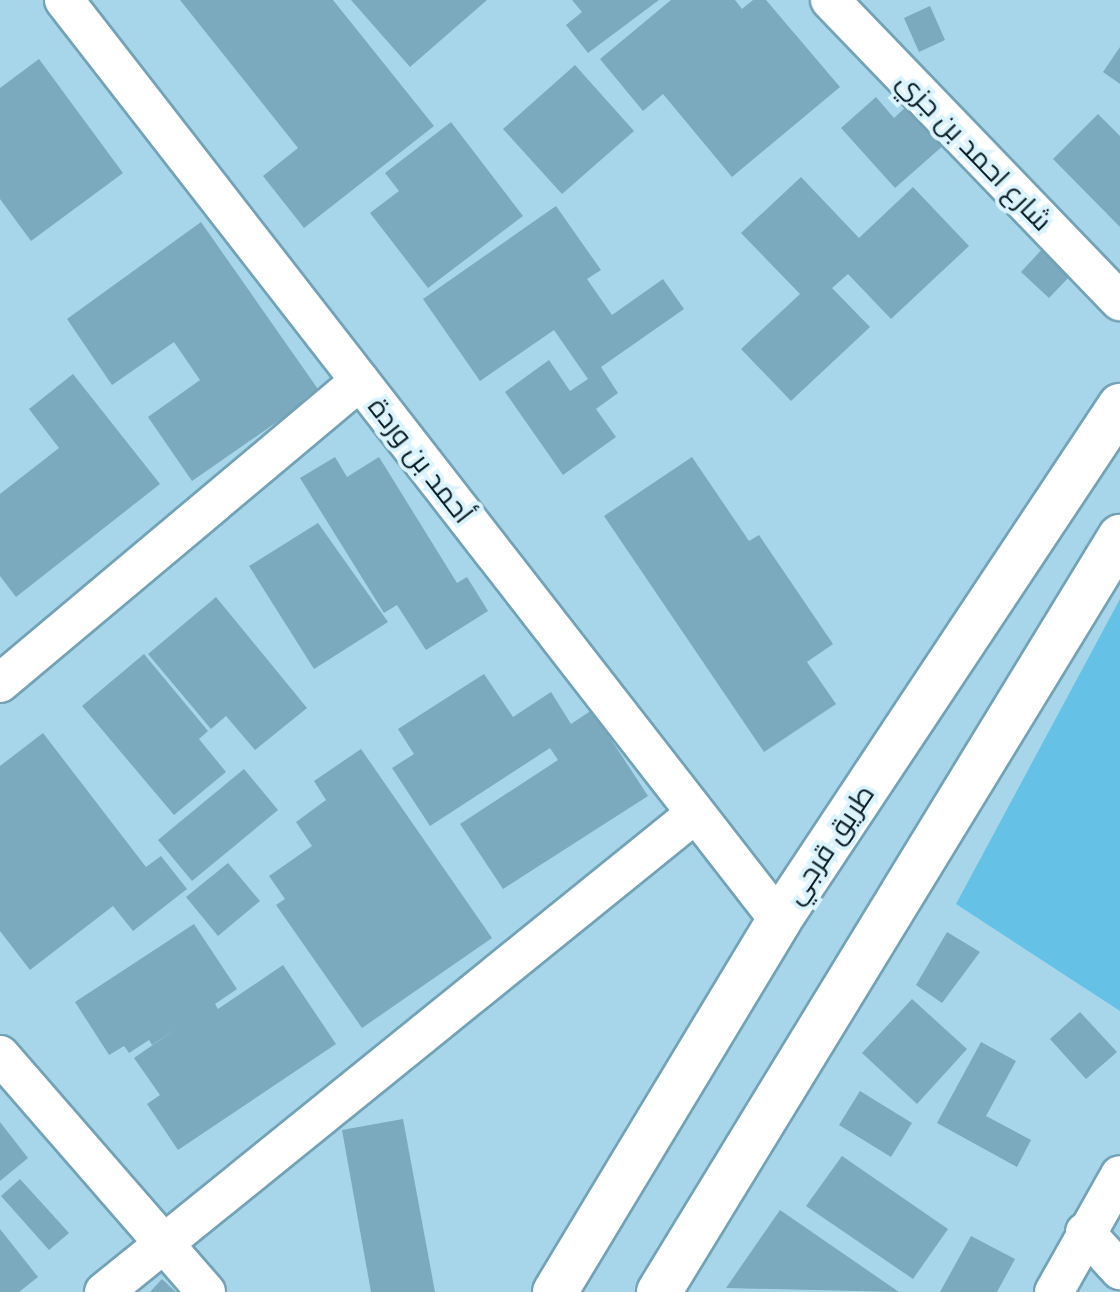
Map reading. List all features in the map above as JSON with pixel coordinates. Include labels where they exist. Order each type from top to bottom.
[{"type":"highway","name":"طريق قرجي","points":[[555,1292],[779,920],[1120,406]]},
{"type":"highway","points":[[659,1292],[1120,537]]},
{"type":"street","name":"أحمد بن وردة","points":[[64,0],[779,920]]},
{"type":"street","name":"شارع احمد بن جزي","points":[[830,0],[1120,301]]},
{"type":"street","points":[[0,683],[360,381]]},
{"type":"street","points":[[104,1292],[695,814]]},
{"type":"street","points":[[0,1055],[166,1242],[206,1292]]},
{"type":"street","points":[[1054,1292],[1085,1232],[1120,1175]]},
{"type":"street","points":[[1085,1232],[1120,1270]]},
{"type":"shaded area","points":[[1120,599],[1120,1011],[956,904]]},
{"type":"building","points":[[180,0],[333,0],[434,126],[304,228],[263,176],[298,148]]},
{"type":"building","points":[[351,0],[487,0],[410,67]]},
{"type":"building","points":[[572,0],[659,0],[588,53],[566,25],[582,12]]},
{"type":"building","points":[[671,0],[735,0],[742,9],[753,0],[766,0],[840,87],[732,177],[663,94],[643,111],[600,59]]},
{"type":"building","points":[[930,6],[945,40],[919,52],[904,18]]},
{"type":"building","points":[[1120,47],[1120,84],[1103,72]]},
{"type":"building","points":[[39,59],[123,173],[31,241],[0,199],[0,88]]},
{"type":"building","points":[[575,65],[634,131],[562,194],[503,129]]},
{"type":"building","points":[[876,97],[894,118],[909,104],[945,144],[895,188],[841,128]]},
{"type":"building","points":[[1098,114],[1120,136],[1120,227],[1053,159]]},
{"type":"building","points":[[451,122],[523,216],[428,288],[370,213],[399,191],[385,173]]},
{"type":"building","points":[[801,177],[859,238],[913,187],[969,246],[891,319],[848,274],[832,288],[870,327],[791,401],[741,349],[800,294],[741,233]]},
{"type":"building","points":[[556,206],[601,270],[587,279],[612,315],[663,279],[684,309],[601,367],[618,393],[596,409],[616,437],[563,475],[505,392],[549,360],[570,391],[588,379],[554,330],[480,381],[423,299]]},
{"type":"building","points":[[201,222],[320,392],[192,481],[148,417],[200,380],[174,342],[112,385],[67,319]]},
{"type":"building","points":[[1044,247],[1072,274],[1049,298],[1021,272]]},
{"type":"building","points":[[73,374],[160,484],[16,597],[0,576],[0,494],[59,448],[29,409]]},
{"type":"building","points":[[335,457],[347,477],[379,457],[457,583],[467,577],[488,611],[426,650],[397,605],[384,613],[300,478]]},
{"type":"building","points":[[692,457],[749,541],[759,535],[833,644],[807,662],[836,704],[764,752],[604,516]]},
{"type":"building","points":[[318,523],[388,622],[314,669],[249,566]]},
{"type":"building","points":[[216,597],[307,708],[255,750],[226,716],[211,729],[148,654]]},
{"type":"building","points":[[144,654],[208,731],[199,739],[226,772],[174,815],[82,706]]},
{"type":"building","points":[[484,674],[513,717],[551,692],[571,724],[592,710],[648,796],[503,889],[460,824],[558,760],[550,748],[430,826],[392,768],[414,754],[398,729]]},
{"type":"building","points":[[43,733],[146,867],[161,856],[187,889],[133,931],[113,906],[30,970],[0,931],[0,766]]},
{"type":"building","points":[[361,749],[492,938],[362,1028],[276,905],[285,899],[269,876],[312,846],[296,822],[326,800],[314,781]]},
{"type":"building","points":[[244,769],[278,810],[192,881],[158,840]]},
{"type":"building","points":[[228,863],[260,901],[218,936],[186,897]]},
{"type":"building","points":[[194,924],[237,989],[215,1004],[218,1009],[283,965],[336,1044],[178,1150],[147,1104],[160,1095],[134,1058],[180,1026],[152,1045],[149,1040],[129,1053],[124,1046],[109,1055],[75,1002]]},
{"type":"building","points":[[947,932],[980,952],[942,1003],[916,985]]},
{"type":"building","points":[[912,999],[967,1049],[917,1104],[862,1053]]},
{"type":"building","points":[[1080,1012],[1117,1052],[1086,1079],[1050,1039]]},
{"type":"building","points":[[981,1042],[1016,1061],[986,1116],[1031,1140],[1017,1167],[937,1123]]},
{"type":"building","points":[[860,1091],[912,1123],[891,1157],[839,1125]]},
{"type":"building","points":[[403,1119],[435,1292],[371,1292],[342,1130]]},
{"type":"building","points":[[0,1122],[28,1158],[0,1181]]},
{"type":"building","points":[[842,1156],[948,1229],[913,1279],[806,1206]]},
{"type":"building","points":[[20,1179],[69,1233],[49,1250],[1,1196]]},
{"type":"building","points":[[780,1210],[899,1292],[726,1288]]},
{"type":"building","points":[[0,1229],[38,1277],[19,1292],[0,1292]]},
{"type":"building","points":[[971,1236],[1015,1259],[997,1292],[940,1292]]},
{"type":"building","points":[[162,1279],[176,1292],[150,1292]]}]
